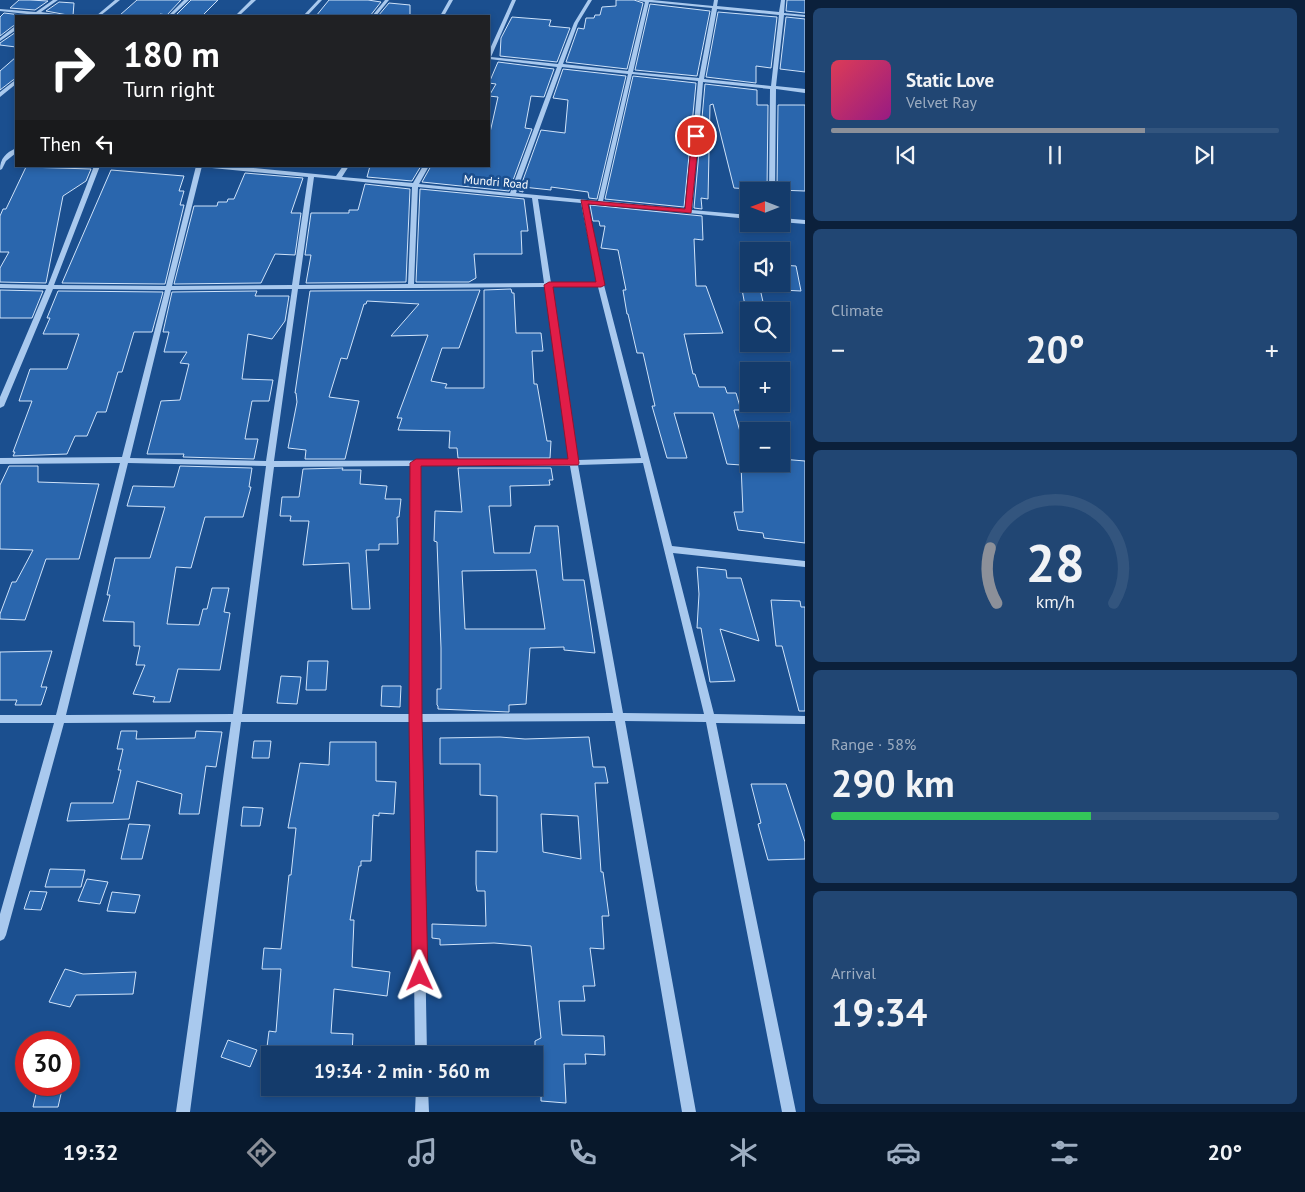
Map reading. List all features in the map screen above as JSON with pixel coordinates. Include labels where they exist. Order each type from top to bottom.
[{"type":"street","points":[[0,10],[35,15],[56,0]]},
{"type":"street","points":[[99,15],[118,0]]},
{"type":"street","points":[[171,15],[187,0]]},
{"type":"street","points":[[238,15],[254,0]]},
{"type":"street","points":[[306,15],[320,0]]},
{"type":"street","points":[[375,15],[387,0]]},
{"type":"street","points":[[443,15],[451,0]]},
{"type":"street","points":[[490,55],[514,0]]},
{"type":"street","points":[[512,194],[576,23],[590,0]]},
{"type":"street","points":[[638,0],[805,16]]},
{"type":"street","points":[[689,211],[701,80],[716,0]]},
{"type":"street","points":[[772,182],[773,88],[784,0]]},
{"type":"street","points":[[600,203],[647,1]]},
{"type":"street","points":[[0,40],[15,29]]},
{"type":"street","points":[[490,57],[805,91]]},
{"type":"street","points":[[0,95],[15,83]]},
{"type":"street","points":[[0,168],[2,160],[15,151]]},
{"type":"street","points":[[2,160],[15,160]]},
{"type":"street","points":[[0,406],[50,287],[97,167]]},
{"type":"street","points":[[0,935],[60,720],[199,167]]},
{"type":"street","name":"Mundri Road","points":[[232,167],[740,216]]},
{"type":"street","points":[[338,178],[345,167]]},
{"type":"street","points":[[411,286],[415,185],[425,167]]},
{"type":"street","points":[[183,1112],[294,287],[311,176]]},
{"type":"street","points":[[534,197],[549,285],[574,463],[689,1112]]},
{"type":"street","points":[[584,201],[601,285],[710,719],[789,1112]]},
{"type":"street","points":[[790,221],[805,222]]},
{"type":"street","points":[[0,286],[169,288],[601,285]]},
{"type":"street","points":[[0,460],[125,460],[270,464],[574,463],[646,460]]},
{"type":"street","points":[[416,463],[416,718],[422,1046]]},
{"type":"street","points":[[668,549],[805,564]]},
{"type":"street","points":[[0,719],[620,718],[805,720]]},
{"type":"street","points":[[422,1096],[422,1112]]},
{"type":"building","points":[[19,0],[48,1],[35,10],[10,8]]},
{"type":"building","points":[[137,0],[181,0],[167,15],[120,15]]},
{"type":"building","points":[[191,0],[218,0],[203,15],[176,15]]},
{"type":"building","points":[[329,0],[381,2],[371,15],[317,15]]},
{"type":"building","points":[[616,0],[634,0],[643,3],[627,69],[566,62],[578,28],[584,29],[586,18],[594,18],[595,15],[600,15],[602,7],[616,6]]},
{"type":"building","points":[[787,0],[805,0],[805,13],[786,11]]},
{"type":"building","points":[[59,2],[74,3],[73,15],[46,11]]},
{"type":"building","points":[[389,3],[410,5],[410,15],[379,15]]},
{"type":"building","points":[[650,4],[710,11],[697,76],[635,70]]},
{"type":"building","points":[[718,12],[777,17],[771,68],[756,66],[756,83],[706,77]]},
{"type":"building","points":[[4,13],[21,15],[15,15],[15,25],[0,36],[0,17]]},
{"type":"building","points":[[512,17],[551,20],[549,26],[570,28],[557,62],[500,56],[501,38]]},
{"type":"building","points":[[786,17],[805,19],[805,72],[780,69]]},
{"type":"building","points":[[15,33],[15,47],[0,45],[0,43]]},
{"type":"building","points":[[15,58],[15,79],[0,90],[0,71]]},
{"type":"building","points":[[498,62],[554,69],[544,97],[531,96],[525,128],[532,129],[509,191],[422,182],[430,167],[490,167],[490,133],[498,97],[490,96],[496,84],[490,83]]},
{"type":"building","points":[[563,69],[626,76],[597,199],[589,198],[588,192],[551,187],[551,190],[523,187],[523,192],[519,191],[541,130],[565,133],[568,100],[553,98]]},
{"type":"building","points":[[633,76],[696,83],[684,207],[605,199]]},
{"type":"building","points":[[705,84],[757,90],[757,105],[768,105],[767,182],[740,182],[740,188],[734,188],[713,104],[710,105],[708,199],[701,198],[702,209],[694,208]]},
{"type":"building","points":[[778,105],[805,105],[805,191],[790,190],[790,182],[777,182]]},
{"type":"building","points":[[26,167],[91,169],[86,181],[63,196],[46,283],[0,282],[0,268],[9,252],[0,252],[0,216],[3,209],[6,209]]},
{"type":"building","points":[[370,167],[420,167],[412,181],[367,177]]},
{"type":"building","points":[[111,170],[184,176],[179,191],[184,191],[180,205],[184,205],[165,284],[62,283]]},
{"type":"building","points":[[245,173],[303,178],[291,213],[301,213],[295,255],[275,254],[261,283],[174,284],[194,206],[217,206],[218,202],[227,202],[228,199],[234,199]]},
{"type":"building","points":[[365,184],[410,189],[406,282],[306,283],[311,255],[305,255],[311,213],[349,213],[349,210],[358,210]]},
{"type":"building","points":[[420,189],[524,199],[528,231],[521,231],[522,254],[474,254],[476,278],[469,282],[416,282]]},
{"type":"building","points":[[590,205],[702,216],[703,240],[694,239],[696,286],[706,286],[723,333],[684,334],[693,374],[695,374],[699,387],[725,387],[727,393],[736,393],[740,407],[740,410],[734,410],[740,432],[740,465],[727,464],[713,413],[674,413],[687,458],[667,458],[652,406],[655,406],[643,353],[637,353],[627,314],[623,290],[626,290],[618,250],[601,248],[605,226],[600,226],[599,221],[593,221]]},
{"type":"building","points":[[790,266],[796,266],[801,291],[790,290]]},
{"type":"building","points":[[511,289],[512,293],[514,293],[516,333],[541,333],[543,351],[532,351],[534,384],[537,384],[547,441],[551,441],[550,458],[458,458],[457,448],[449,448],[450,431],[398,430],[402,418],[397,418],[428,335],[391,336],[419,304],[367,301],[364,304],[347,359],[341,358],[329,397],[359,401],[345,459],[305,459],[306,450],[288,448],[297,402],[295,393],[310,291],[480,290],[459,348],[442,348],[431,381],[447,384],[445,388],[484,388],[484,290]]},
{"type":"building","points":[[0,290],[43,291],[32,318],[0,318]]},
{"type":"building","points":[[58,291],[163,292],[152,332],[134,332],[122,372],[118,372],[106,412],[97,412],[87,436],[75,436],[67,454],[13,456],[32,401],[19,401],[30,369],[67,369],[79,334],[43,334]]},
{"type":"building","points":[[257,291],[255,296],[289,296],[285,321],[272,339],[248,334],[242,379],[273,380],[269,401],[252,401],[245,439],[258,439],[254,459],[183,457],[184,454],[147,454],[161,401],[180,400],[189,364],[180,363],[187,352],[164,352],[169,332],[163,332],[172,292]]},
{"type":"building","points":[[742,292],[761,292],[763,302],[744,302]]},
{"type":"building","points":[[790,460],[805,461],[805,543],[764,538],[763,533],[738,530],[734,512],[743,512],[741,472],[790,472]]},
{"type":"building","points":[[9,466],[38,466],[38,482],[99,484],[79,559],[46,559],[25,620],[0,619],[0,614],[12,582],[16,582],[33,550],[0,549],[0,485]]},
{"type":"building","points":[[180,466],[252,468],[249,487],[251,487],[243,517],[205,517],[191,568],[176,567],[167,624],[199,625],[203,609],[207,609],[212,588],[229,588],[224,612],[230,613],[220,670],[178,669],[170,702],[153,702],[155,697],[133,694],[145,665],[136,665],[140,646],[134,646],[134,622],[103,621],[110,595],[107,595],[115,558],[150,558],[165,507],[127,506],[133,486],[174,487]]},
{"type":"building","points":[[343,468],[342,470],[361,470],[360,484],[387,486],[385,499],[401,499],[399,517],[397,517],[398,544],[379,544],[379,550],[366,550],[370,609],[352,609],[349,563],[303,565],[309,521],[290,521],[291,516],[280,516],[282,497],[299,497],[303,469]]},
{"type":"building","points":[[458,468],[551,468],[553,480],[549,480],[550,485],[510,486],[511,506],[489,506],[494,553],[530,553],[535,526],[558,526],[563,580],[584,580],[595,653],[564,650],[564,647],[530,648],[526,704],[509,705],[509,712],[438,709],[437,705],[437,689],[441,689],[441,648],[437,542],[434,541],[435,511],[462,512]],"holes":[[[536,570],[545,629],[465,629],[462,571]]]},
{"type":"building","points":[[697,567],[726,570],[727,578],[741,578],[759,641],[720,629],[735,681],[710,682],[701,628],[697,628],[699,594]]},
{"type":"building","points":[[771,600],[800,601],[801,607],[805,607],[805,711],[799,711],[782,646],[776,646]]},
{"type":"building","points":[[52,651],[41,687],[47,687],[41,705],[15,705],[17,700],[0,700],[0,652]]},
{"type":"building","points":[[308,661],[328,661],[326,690],[306,690]]},
{"type":"building","points":[[281,676],[301,677],[297,704],[277,703]]},
{"type":"building","points":[[382,686],[401,686],[400,707],[381,706]]},
{"type":"building","points":[[121,731],[137,731],[136,739],[195,738],[196,731],[222,732],[216,767],[206,766],[199,814],[179,814],[182,794],[137,781],[129,819],[67,821],[71,803],[113,803],[121,770],[118,770],[123,749],[117,749]]},
{"type":"building","points":[[500,737],[525,739],[589,737],[593,767],[605,767],[608,783],[595,783],[601,872],[603,872],[609,916],[602,916],[604,949],[590,948],[595,986],[583,986],[585,1001],[559,1001],[562,1035],[604,1036],[605,1055],[585,1054],[586,1064],[564,1064],[566,1103],[541,1101],[541,1096],[543,1096],[543,1046],[535,1046],[535,1041],[541,1038],[531,946],[494,943],[440,945],[440,939],[432,938],[432,924],[486,926],[485,891],[477,891],[476,884],[476,851],[497,852],[497,796],[480,795],[480,764],[440,764],[440,738]],"holes":[[[541,814],[578,816],[581,859],[543,852]]]},
{"type":"building","points":[[254,741],[271,741],[269,758],[252,758]]},
{"type":"building","points":[[330,742],[376,742],[376,781],[396,782],[394,814],[379,813],[379,816],[373,815],[371,861],[361,861],[361,866],[359,866],[350,920],[354,920],[352,967],[390,972],[387,996],[334,989],[331,1033],[353,1034],[352,1046],[267,1046],[269,1031],[276,1032],[281,969],[262,969],[264,948],[281,949],[296,828],[288,828],[300,763],[329,765]]},
{"type":"building","points":[[751,784],[786,784],[805,842],[805,859],[768,860],[758,824],[761,823]]},
{"type":"building","points":[[243,807],[263,808],[260,826],[241,826]]},
{"type":"building","points":[[129,824],[150,825],[142,859],[121,859]]},
{"type":"building","points":[[50,869],[85,870],[81,887],[45,887]]},
{"type":"building","points":[[87,879],[108,882],[100,904],[78,901]]},
{"type":"building","points":[[30,891],[47,892],[41,910],[24,909]]},
{"type":"building","points":[[112,892],[140,895],[135,913],[107,911]]},
{"type":"building","points":[[65,969],[83,974],[136,972],[133,994],[76,995],[70,1007],[49,1002]]},
{"type":"building","points":[[228,1040],[257,1050],[250,1067],[221,1057]]},
{"type":"building","points":[[36,1096],[60,1096],[58,1107],[33,1107]]},
{"type":"route","points":[[420,976],[416,718],[416,463],[574,463],[549,285],[601,285],[584,201],[689,211],[696,136]]}]
